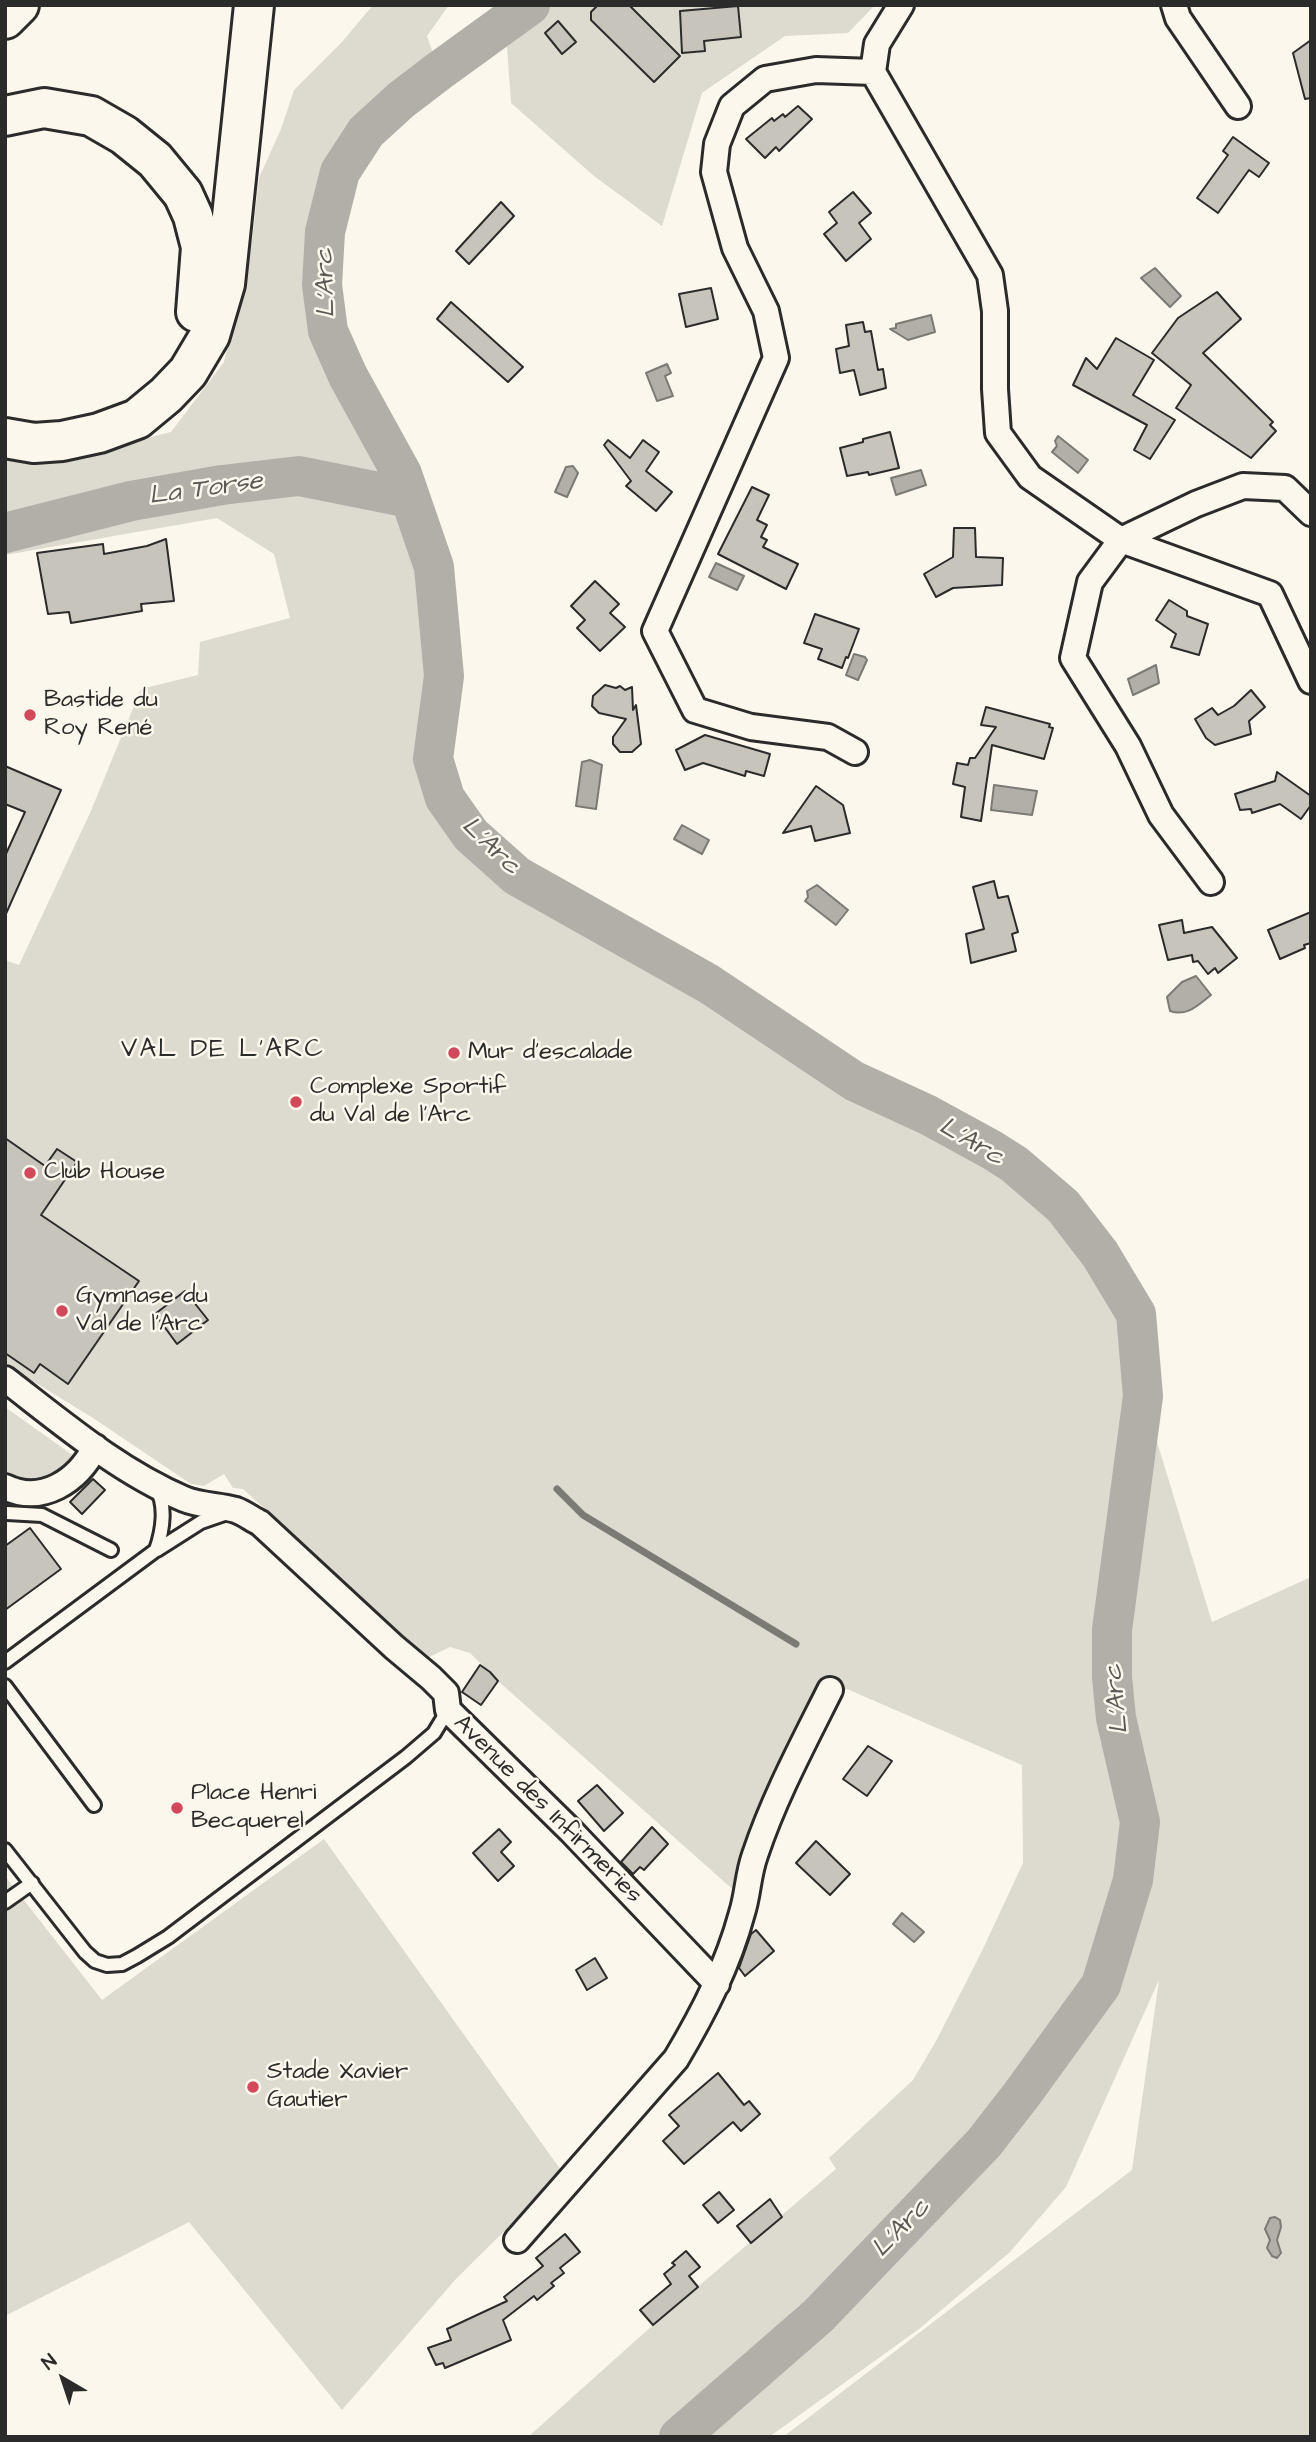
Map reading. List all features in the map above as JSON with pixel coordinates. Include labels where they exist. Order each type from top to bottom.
[{"type":"highway","points":[[5,19],[19,5]]},
{"type":"highway","points":[[5,438],[34,443],[62,441],[99,433],[136,419],[166,395],[188,372],[210,335],[225,284],[254,5]]},
{"type":"highway","points":[[5,117],[44,108],[91,116],[124,135],[155,159],[183,194],[194,216],[201,247],[199,299],[193,325],[174,363],[141,392],[108,411],[71,423],[26,425],[5,421]]},
{"type":"street","points":[[901,5],[877,44],[873,72],[990,275],[995,311],[998,433],[1030,477],[1121,540],[1270,594],[1311,681]]},
{"type":"street","points":[[1174,5],[1178,18],[1238,106]]},
{"type":"street","points":[[855,752],[828,737],[751,727],[695,710],[655,631],[776,358],[766,311],[735,248],[714,172],[717,144],[727,118],[732,106],[765,79],[816,70],[873,72]]},
{"type":"street","points":[[1211,883],[1161,815],[1128,746],[1073,658],[1090,582],[1121,540],[1196,504],[1243,486],[1285,488],[1311,513]]},
{"type":"street","name":"Avenue des Infirmeries","points":[[5,1379],[95,1447],[152,1483],[184,1499],[208,1507],[236,1510],[260,1523],[446,1693],[448,1710],[571,1831],[717,1984]]},
{"type":"street","points":[[5,1487],[32,1495],[45,1493],[71,1477],[87,1461],[95,1447]]},
{"type":"street","points":[[517,2240],[676,2059],[717,1984],[743,1912],[754,1858],[762,1837],[791,1767],[830,1690]]},
{"type":"lane","points":[[152,1483],[159,1493],[163,1515],[162,1533],[156,1550]]},
{"type":"lane","points":[[5,1662],[156,1550],[201,1522],[236,1510]]},
{"type":"lane","points":[[7,1513],[42,1515],[111,1550]]},
{"type":"lane","points":[[5,1686],[94,1805]]},
{"type":"lane","points":[[5,1850],[95,1961],[107,1965],[122,1964],[168,1937],[406,1757],[434,1733],[448,1710]]},
{"type":"lane","points":[[5,1902],[32,1883]]},
{"type":"shaded area","points":[[373,5],[449,5],[427,36],[439,71],[401,100],[366,132],[340,172],[325,232],[323,285],[328,331],[348,376],[402,474],[434,567],[444,676],[433,759],[445,798],[471,835],[517,876],[709,984],[854,1081],[928,1115],[992,1150],[1014,1164],[1063,1206],[1100,1254],[1136,1314],[1143,1396],[1212,1622],[1311,1577],[1311,2437],[783,2437],[1132,2170],[1159,1980],[1066,2187],[1010,2252],[919,2329],[769,2437],[528,2437],[653,2325],[836,2169],[829,2158],[913,2080],[981,1953],[1023,1863],[1022,1765],[847,1689],[834,1692],[738,1894],[470,1653],[450,1647],[427,1658],[243,1489],[233,1488],[224,1474],[204,1486],[191,1484],[93,1418],[5,1364],[5,960],[19,965],[90,813],[141,689],[198,675],[200,642],[290,618],[274,554],[217,518],[5,555],[5,455],[49,462],[171,432],[224,362],[252,240],[259,178],[281,129],[294,90],[342,42]]},
{"type":"shaded area","points":[[504,5],[875,5],[848,33],[785,36],[702,93],[662,226],[594,176],[511,103]]},
{"type":"shaded area","points":[[1155,268],[1181,296],[1170,307],[1141,278]]},
{"type":"shaded area","points":[[931,315],[935,332],[908,340],[890,329],[896,328],[896,324]]},
{"type":"shaded area","points":[[667,364],[671,373],[665,376],[673,396],[657,401],[646,373]]},
{"type":"shaded area","points":[[1058,436],[1088,460],[1078,473],[1052,452],[1057,446],[1055,441]]},
{"type":"shaded area","points":[[573,466],[578,473],[567,497],[555,492],[566,467]]},
{"type":"shaded area","points":[[921,470],[926,485],[896,495],[891,478]]},
{"type":"shaded area","points":[[716,563],[744,576],[737,590],[709,577]]},
{"type":"shaded area","points":[[854,654],[867,660],[858,680],[846,675]]},
{"type":"shaded area","points":[[1156,665],[1159,683],[1133,695],[1128,679]]},
{"type":"shaded area","points":[[590,760],[602,765],[596,809],[576,806],[582,762]]},
{"type":"shaded area","points":[[994,785],[1037,791],[1032,815],[991,810]]},
{"type":"shaded area","points":[[682,825],[709,840],[702,854],[674,839]]},
{"type":"shaded area","points":[[817,885],[848,910],[836,925],[805,901],[808,897],[807,891]]},
{"type":"shaded area","points":[[1196,976],[1211,995],[1187,1011],[1170,1011],[1167,997],[1182,982]]},
{"type":"shaded area","points":[[5,1407],[78,1459],[51,1481],[20,1483],[5,1474]]},
{"type":"shaded area","name":"Stade Xavier Gautier","points":[[324,1839],[563,2173],[455,2280],[342,2410],[189,2222],[5,2316],[5,1876],[102,2000]]},
{"type":"shaded area","points":[[902,1913],[924,1932],[914,1942],[893,1924]]},
{"type":"shaded area","points":[[1270,2218],[1280,2220],[1281,2227],[1277,2240],[1281,2253],[1277,2258],[1272,2256],[1267,2248],[1270,2240],[1265,2229]]},
{"type":"building","points":[[598,5],[629,5],[680,56],[654,82],[591,20],[591,12]]},
{"type":"building","points":[[738,6],[741,37],[704,41],[705,51],[682,53],[680,11]]},
{"type":"building","points":[[558,21],[576,42],[562,54],[545,33]]},
{"type":"building","points":[[1311,40],[1311,98],[1305,99],[1293,53]]},
{"type":"building","points":[[798,106],[812,119],[779,151],[776,147],[765,158],[746,139],[772,118],[774,121],[783,114],[785,117]]},
{"type":"building","points":[[1233,137],[1269,163],[1259,177],[1249,170],[1218,213],[1197,198],[1228,155],[1223,151]]},
{"type":"building","points":[[853,192],[871,213],[859,223],[871,239],[846,261],[824,234],[837,223],[829,212]]},
{"type":"building","points":[[501,202],[514,216],[469,264],[456,251]]},
{"type":"building","points":[[711,288],[718,319],[686,327],[679,294]]},
{"type":"building","points":[[1217,292],[1241,319],[1203,353],[1273,422],[1270,425],[1276,431],[1251,458],[1176,408],[1191,385],[1152,353],[1178,318]]},
{"type":"building","points":[[451,302],[523,367],[508,382],[437,319]]},
{"type":"building","points":[[863,322],[865,332],[871,331],[878,370],[883,369],[886,388],[860,395],[854,370],[840,373],[836,349],[849,346],[846,325]]},
{"type":"building","points":[[1116,338],[1154,360],[1133,395],[1175,420],[1150,459],[1134,450],[1147,425],[1073,385],[1086,358],[1097,369]]},
{"type":"building","points":[[890,432],[899,468],[869,475],[868,472],[847,476],[840,448]]},
{"type":"building","points":[[608,440],[630,458],[643,440],[659,452],[646,471],[672,492],[656,511],[626,486],[631,481],[604,445]]},
{"type":"building","points":[[752,487],[769,495],[757,520],[767,525],[761,537],[767,540],[763,547],[798,564],[786,589],[718,554]]},
{"type":"building","points":[[954,528],[975,528],[976,557],[1003,558],[1002,585],[953,588],[936,597],[924,574],[953,557]]},
{"type":"building","points":[[166,539],[174,601],[141,604],[142,611],[71,623],[69,612],[48,614],[37,553],[103,544],[104,554],[147,546]]},
{"type":"building","points":[[595,581],[619,604],[610,613],[625,627],[600,651],[577,628],[585,620],[571,606]]},
{"type":"building","points":[[1169,600],[1187,611],[1187,616],[1208,624],[1199,655],[1171,647],[1176,634],[1156,620]]},
{"type":"building","points":[[815,614],[859,629],[842,668],[818,659],[822,649],[804,643]]},
{"type":"building","points":[[605,685],[616,688],[620,686],[625,690],[632,687],[633,710],[636,705],[641,744],[632,752],[620,752],[613,744],[613,737],[626,719],[599,713],[592,706],[593,696]]},
{"type":"building","points":[[1251,690],[1265,707],[1249,721],[1251,734],[1215,745],[1206,738],[1195,719],[1212,708],[1218,715],[1234,706]]},
{"type":"building","points":[[986,707],[1050,724],[1049,727],[1053,728],[1044,759],[992,745],[981,821],[961,817],[965,787],[953,784],[957,763],[968,765],[970,758],[975,758],[996,727],[981,725]]},
{"type":"building","points":[[705,735],[770,754],[764,776],[746,771],[745,776],[703,763],[685,770],[676,750]]},
{"type":"building","points":[[5,766],[61,790],[5,916],[5,856],[25,812],[5,804]]},
{"type":"building","points":[[1277,772],[1311,796],[1311,805],[1301,819],[1280,804],[1252,813],[1251,809],[1240,810],[1235,794],[1275,781]]},
{"type":"building","points":[[816,786],[843,805],[850,833],[815,841],[811,826],[783,833]]},
{"type":"building","points":[[994,881],[998,898],[1008,896],[1018,932],[1012,934],[1016,951],[971,963],[966,934],[984,929],[973,887]]},
{"type":"building","points":[[1311,912],[1311,943],[1280,959],[1268,930]]},
{"type":"building","points":[[1182,920],[1184,933],[1212,927],[1237,958],[1218,973],[1215,968],[1208,974],[1198,961],[1193,962],[1192,955],[1168,960],[1159,925]]},
{"type":"building","name":"Gymnase du Val de l'Arc","points":[[5,1138],[45,1166],[57,1149],[77,1162],[41,1215],[139,1281],[68,1384],[40,1364],[34,1373],[5,1353]]},
{"type":"building","points":[[185,1291],[208,1320],[177,1344],[155,1314]]},
{"type":"building","points":[[93,1479],[105,1490],[82,1514],[70,1502]]},
{"type":"building","points":[[30,1528],[61,1569],[5,1610],[5,1546]]},
{"type":"building","points":[[480,1665],[498,1681],[481,1705],[462,1692]]},
{"type":"building","points":[[868,1746],[892,1761],[867,1796],[843,1779]]},
{"type":"building","points":[[597,1785],[623,1813],[604,1831],[578,1801]]},
{"type":"building","points":[[652,1827],[668,1844],[644,1870],[640,1867],[633,1874],[621,1862]]},
{"type":"building","points":[[499,1829],[511,1842],[501,1852],[514,1866],[498,1881],[473,1853]]},
{"type":"building","points":[[816,1841],[850,1874],[830,1895],[796,1863]]},
{"type":"building","points":[[756,1930],[774,1951],[745,1976],[739,1968],[751,1934]]},
{"type":"building","points":[[595,1958],[607,1978],[587,1990],[576,1970]]},
{"type":"building","points":[[718,2073],[744,2105],[749,2101],[760,2114],[741,2131],[733,2122],[684,2164],[663,2141],[679,2126],[669,2115]]},
{"type":"building","points":[[719,2192],[734,2210],[718,2223],[703,2205]]},
{"type":"building","points":[[770,2199],[782,2217],[751,2243],[737,2226]]},
{"type":"building","points":[[565,2234],[580,2252],[560,2268],[564,2273],[551,2283],[554,2286],[537,2300],[534,2296],[503,2320],[511,2340],[445,2368],[443,2363],[436,2365],[428,2348],[451,2340],[447,2329],[507,2301],[504,2297],[543,2266],[536,2258]]},
{"type":"building","points":[[686,2251],[700,2267],[689,2276],[698,2287],[653,2325],[640,2310],[671,2284],[664,2274]]},
{"type":"waterway","name":"L'Arc","points":[[530,5],[401,100],[366,132],[340,172],[325,232],[322,285],[328,331],[348,376],[402,474],[434,567],[444,676],[433,759],[445,798],[471,835],[517,876],[709,984],[854,1081],[928,1115],[1014,1164],[1063,1206],[1100,1254],[1136,1314],[1143,1396],[1112,1630],[1112,1677],[1116,1718],[1140,1822],[1133,1880],[1101,1985],[984,2143],[818,2316],[679,2437]]},
{"type":"waterway","name":"La Torse","points":[[5,533],[131,501],[222,485],[299,476],[409,498]]},
{"type":"waterway","points":[[557,1489],[583,1515],[796,1644]]},
{"type":"waterway","name":"L'Arc","points":[[682,2434],[686,2437]]},
{"type":"place","name":"Bastide du Roy René","points":[[30,715]]},
{"type":"place","name":"Mur d'escalade","points":[[454,1053]]},
{"type":"place","name":"Complexe Sportif du Val de l'Arc","points":[[296,1102]]},
{"type":"place","name":"Club House","points":[[30,1173]]},
{"type":"place","name":"Gymnase du Val de l'Arc","points":[[62,1311]]},
{"type":"place","name":"Place Henri Becquerel","points":[[177,1808]]},
{"type":"place","name":"Stade Xavier Gautier","points":[[253,2087]]},
{"type":"district","name":"VAL DE L'ARC","points":[[223,1051]]}]
